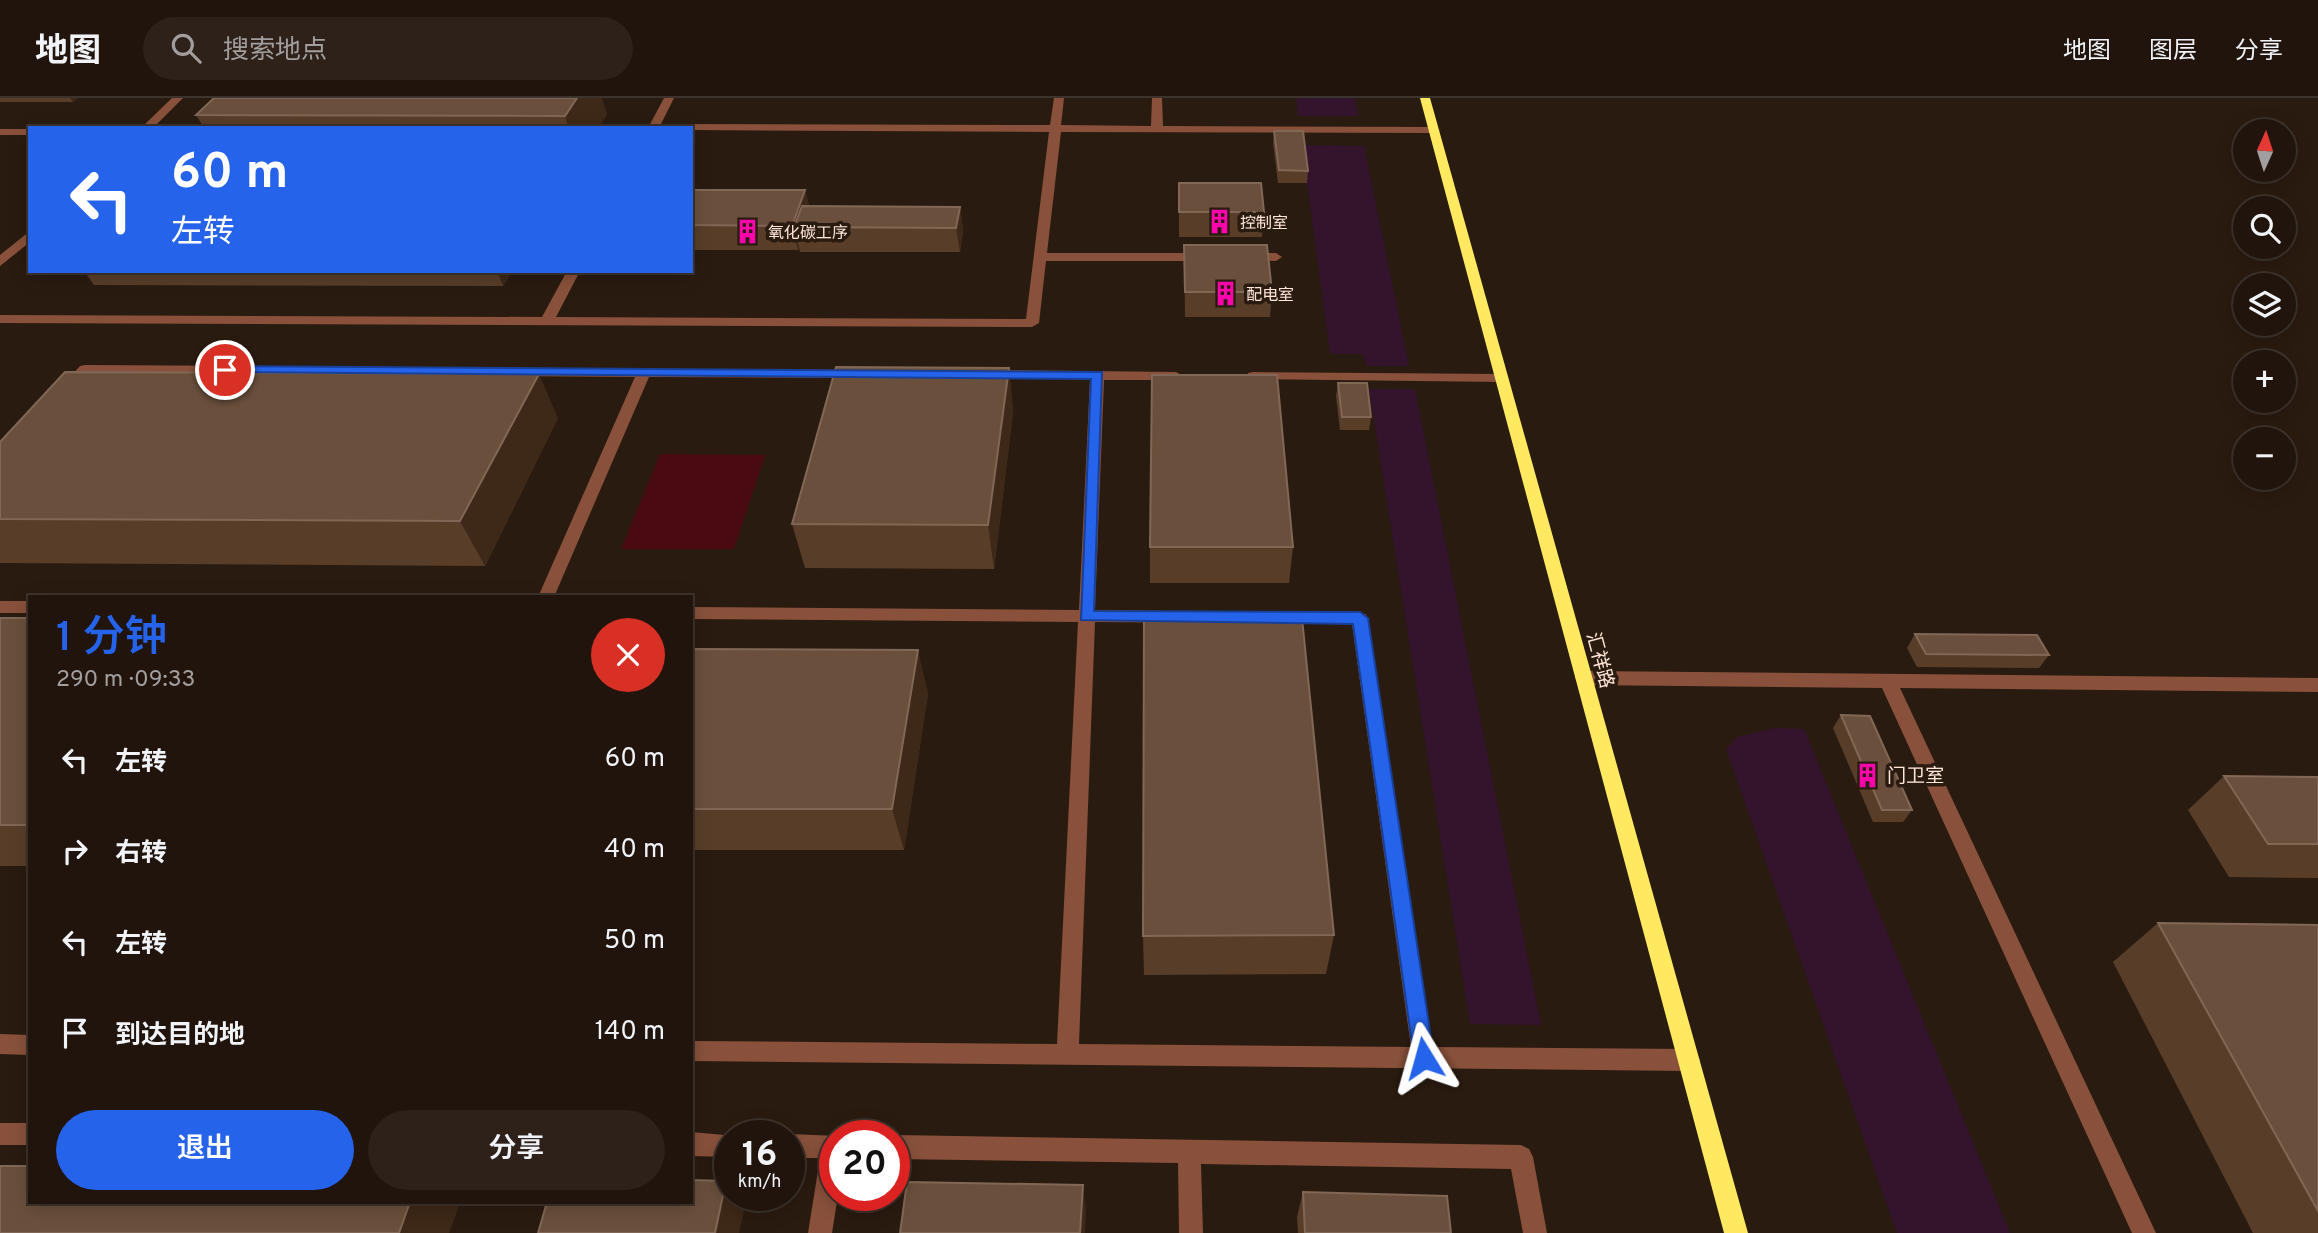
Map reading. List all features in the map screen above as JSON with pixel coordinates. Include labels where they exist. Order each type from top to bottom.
[{"type":"main road","name":"汇祥路","points":[[1425,98],[1737,1233]]},
{"type":"lane","points":[[148,126],[178,98]]},
{"type":"lane","points":[[654,126],[669,98]]},
{"type":"lane","points":[[0,319],[1032,323],[1059,98]]},
{"type":"lane","points":[[1157,98],[1157,129]]},
{"type":"lane","points":[[693,127],[1434,130]]},
{"type":"lane","points":[[0,132],[28,132]]},
{"type":"lane","points":[[0,262],[28,237]]},
{"type":"lane","points":[[1040,257],[1276,257]]},
{"type":"lane","points":[[547,321],[573,273]]},
{"type":"lane","points":[[60,397],[85,369],[877,374]]},
{"type":"lane","points":[[547,595],[644,372]]},
{"type":"lane","points":[[974,374],[1195,376]]},
{"type":"lane","points":[[1068,1054],[1097,375]]},
{"type":"lane","points":[[1237,376],[1502,378]]},
{"type":"lane","points":[[0,607],[28,607]]},
{"type":"lane","points":[[693,613],[1360,618],[1424,1058]]},
{"type":"lane","points":[[1584,678],[2318,685]]},
{"type":"lane","points":[[1888,681],[2144,1233]]},
{"type":"lane","points":[[0,1044],[28,1045]]},
{"type":"lane","points":[[693,1051],[1689,1060]]},
{"type":"lane","points":[[0,1134],[28,1134]]},
{"type":"lane","points":[[693,1144],[714,1145]]},
{"type":"lane","points":[[910,1147],[1521,1157],[1535,1233]]},
{"type":"lane","points":[[1189,1151],[1191,1233]]},
{"type":"lane","points":[[820,1233],[824,1211]]},
{"type":"shaded area","points":[[1296,98],[1355,98],[1358,116],[1298,116]]},
{"type":"shaded area","points":[[1302,145],[1364,146],[1409,366],[1366,366],[1363,354],[1330,354]]},
{"type":"shaded area","points":[[1369,389],[1415,389],[1541,1025],[1470,1024]]},
{"type":"shaded area","points":[[660,454],[765,455],[734,549],[621,549]]},
{"type":"shaded area","points":[[1775,728],[1804,729],[2010,1233],[1897,1233],[1726,749],[1737,737]]},
{"type":"building","points":[[214,98],[577,98],[565,116],[196,115]]},
{"type":"building","points":[[1274,131],[1303,131],[1308,171],[1279,170]]},
{"type":"building","points":[[1179,183],[1261,183],[1264,212],[1179,212]]},
{"type":"building","points":[[693,190],[805,190],[792,226],[693,225]]},
{"type":"building","points":[[802,206],[960,207],[956,228],[794,227]]},
{"type":"building","points":[[1184,245],[1267,245],[1272,292],[1185,292]]},
{"type":"building","points":[[836,367],[1009,368],[988,525],[792,524]]},
{"type":"building","points":[[65,372],[539,374],[460,521],[0,519],[0,442]]},
{"type":"building","points":[[1152,375],[1277,375],[1293,547],[1150,547]]},
{"type":"building","points":[[1338,383],[1367,383],[1371,417],[1342,417]]},
{"type":"building","points":[[0,618],[28,618],[28,825],[0,825]]},
{"type":"building","points":[[1144,618],[1302,618],[1334,935],[1143,936]]},
{"type":"building","points":[[1915,634],[2037,635],[2049,655],[1926,654]]},
{"type":"building","points":[[693,649],[918,650],[892,809],[693,809]]},
{"type":"building","points":[[1841,715],[1870,716],[1912,810],[1882,810]]},
{"type":"building","points":[[2224,776],[2318,777],[2318,844],[2268,844]]},
{"type":"building","points":[[2158,923],[2318,925],[2318,1211]]},
{"type":"building","points":[[0,1166],[28,1166],[28,1204],[409,1204],[399,1233],[0,1233]]},
{"type":"building","points":[[693,1180],[714,1181],[714,1211],[720,1211],[715,1233],[538,1233],[546,1204],[693,1204]]},
{"type":"building","points":[[910,1182],[1083,1185],[1080,1233],[900,1233],[903,1211],[910,1211]]},
{"type":"building","points":[[1303,1192],[1447,1196],[1451,1233],[1305,1233]]},
{"type":"place","name":"控制室","points":[[1220,222]]},
{"type":"place","name":"氧化碳工序","points":[[748,232]]},
{"type":"place","name":"配电室","points":[[1226,294]]},
{"type":"place","name":"门卫室","points":[[1867,775]]},
{"type":"route","points":[[225,370],[1097,375],[1086,616],[1360,618],[1424,1058]]}]
